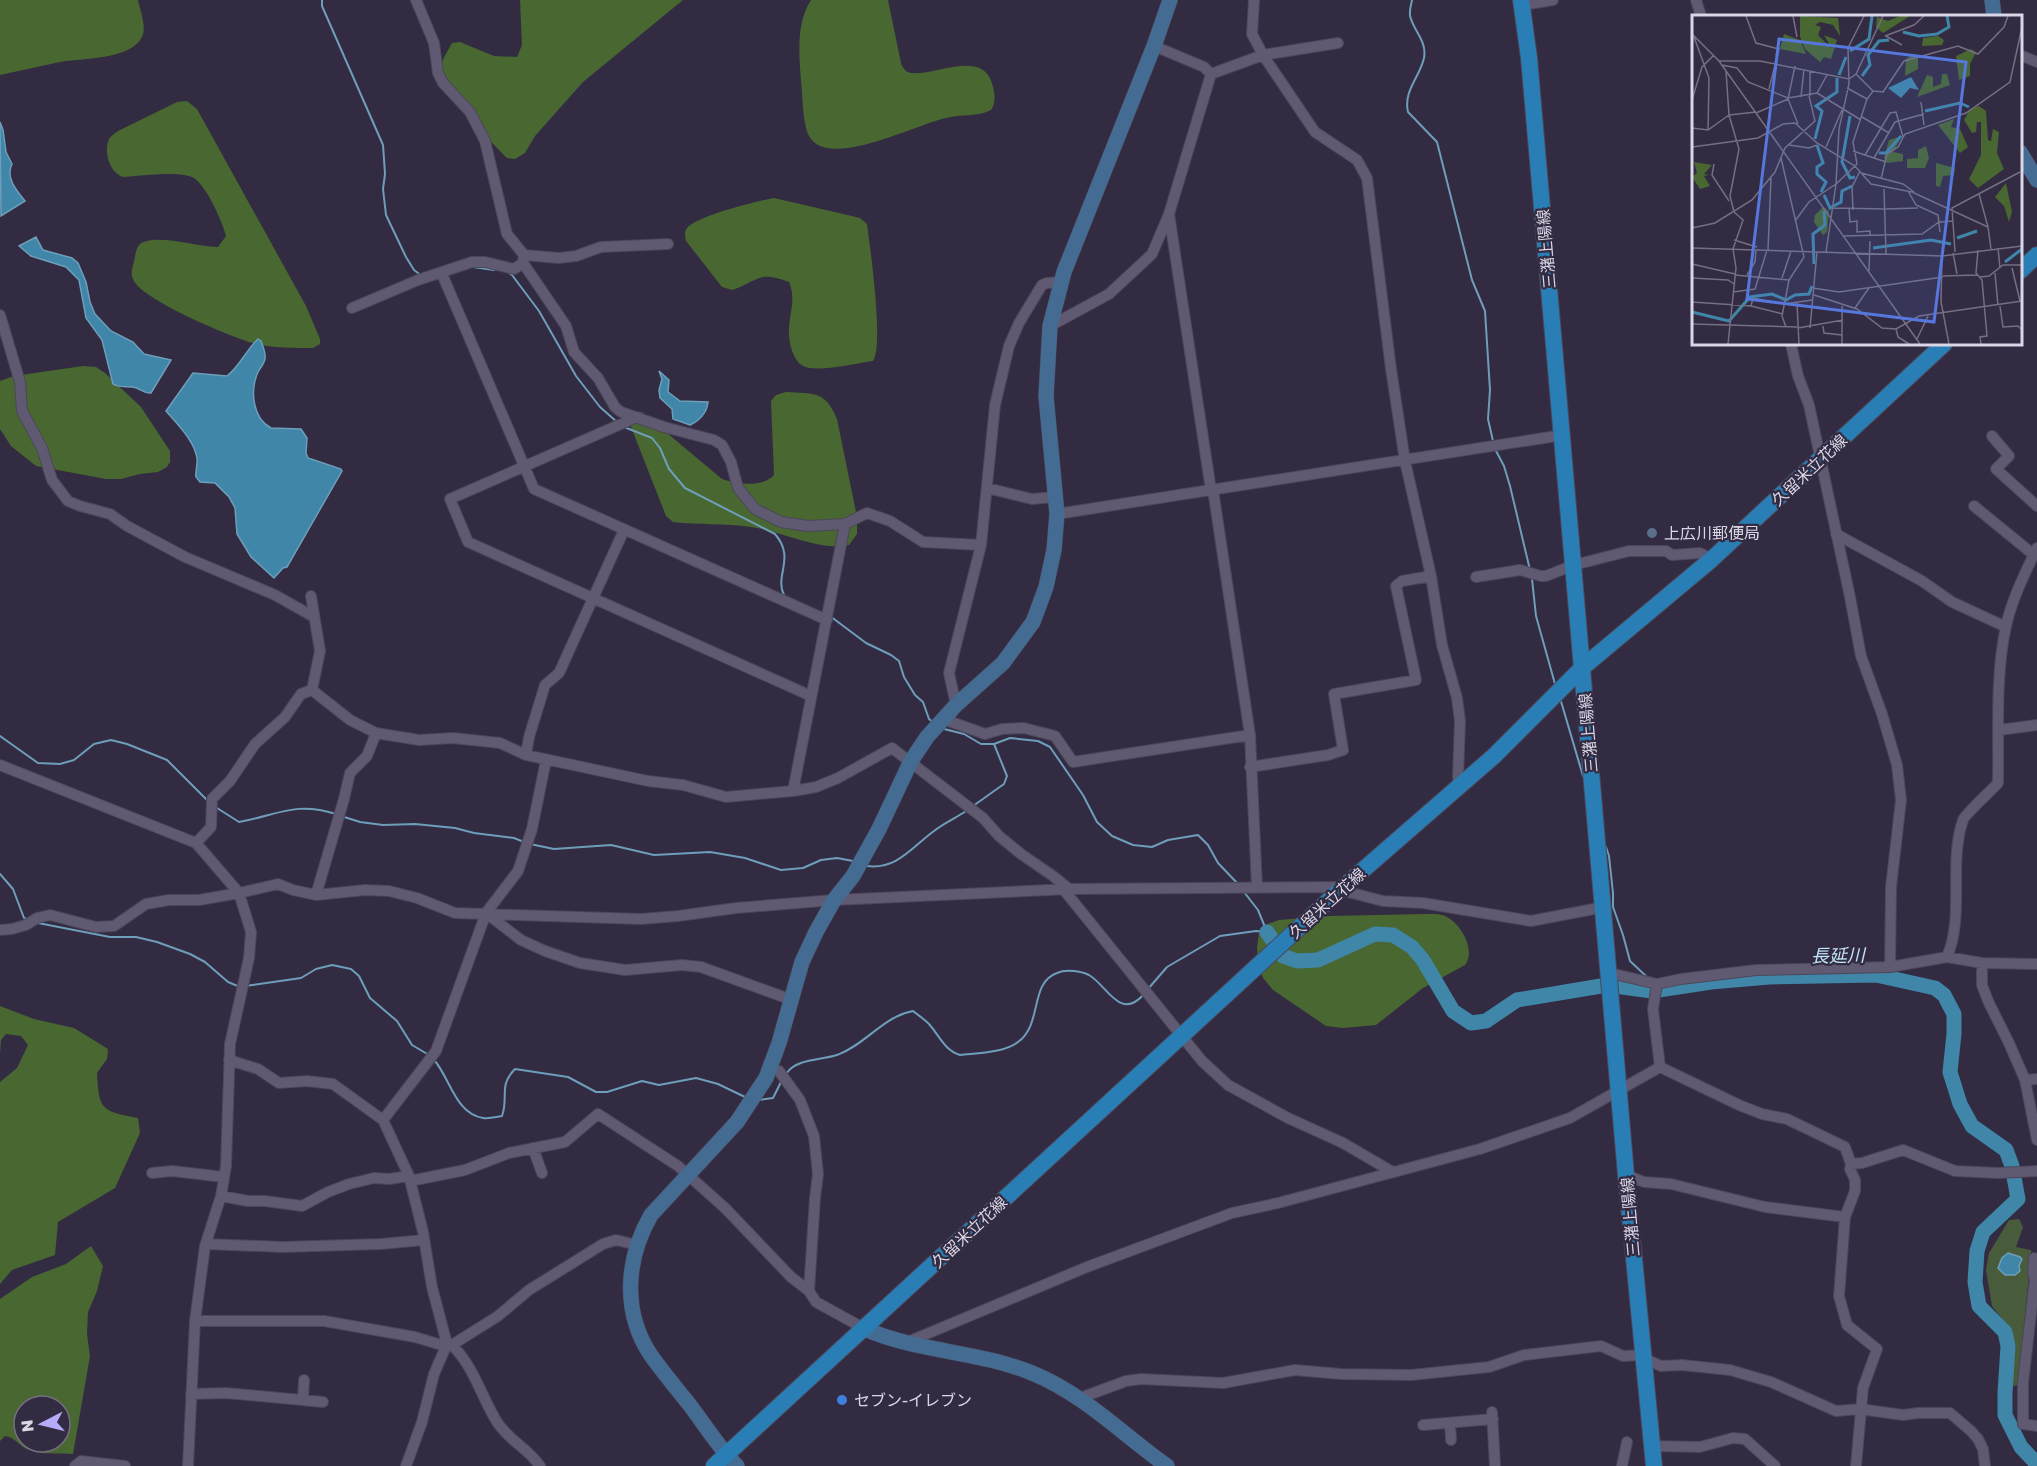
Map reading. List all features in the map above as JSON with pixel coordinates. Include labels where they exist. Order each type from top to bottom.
[{"type":"main road","name":"三潴上陽線","points":[[1522,2],[1563,435],[1626,1175],[1654,1466]]},
{"type":"main road","points":[[2022,269],[2037,255]]},
{"type":"main road","name":"久留米立花線","points":[[726,1462],[865,1329],[1182,1035],[1340,890],[1494,756],[1582,667],[1712,559],[1943,345]]},
{"type":"street","points":[[416,0],[434,43],[438,73],[442,83],[470,112],[484,141],[507,234],[566,326],[574,352],[598,378],[615,407],[621,412],[664,427],[714,440],[722,445],[731,462],[738,488],[755,509],[781,522],[808,526],[845,524],[867,513],[890,521],[923,542],[981,545]]},
{"type":"street","points":[[726,1462],[709,1429],[650,1353],[641,1337],[634,1318],[630,1295],[631,1263],[642,1230],[651,1215],[737,1122],[766,1078],[802,962],[834,900],[853,876],[879,829],[910,761],[956,705],[1003,663],[1033,622],[1046,587],[1054,550],[1057,514],[1046,396],[1050,326],[1061,282],[1170,0]]},
{"type":"street","points":[[1254,0],[1252,34],[1263,55],[1315,132],[1357,160],[1367,178],[1391,369],[1406,460],[1431,576],[1442,645],[1460,721],[1458,777],[1460,786]]},
{"type":"street","points":[[1522,2],[1553,0]]},
{"type":"street","points":[[1696,0],[1701,15]]},
{"type":"street","points":[[1992,0],[1994,15]]},
{"type":"street","points":[[1211,74],[1263,55],[1338,44]]},
{"type":"street","points":[[1154,46],[1204,68],[1211,74]]},
{"type":"street","points":[[2022,55],[2037,62]]},
{"type":"street","points":[[1050,326],[1109,294],[1152,254],[1169,214],[1211,74]]},
{"type":"street","points":[[2022,155],[2037,180]]},
{"type":"street","points":[[1169,214],[1250,735],[1257,887]]},
{"type":"street","points":[[352,308],[418,280],[442,274],[472,262],[484,262],[514,269],[524,259],[576,256],[601,247],[668,244]]},
{"type":"street","points":[[442,274],[534,489],[827,620]]},
{"type":"street","points":[[956,705],[949,673],[981,545],[995,405],[1009,346],[1018,323],[1042,285],[1061,282]]},
{"type":"street","points":[[0,315],[20,381],[22,411],[42,448],[52,480],[68,501],[110,514],[185,557],[275,596],[314,617]]},
{"type":"street","points":[[1791,345],[1798,376],[1809,405],[1861,656],[1897,765],[1901,800],[1891,887],[1890,967]]},
{"type":"street","points":[[637,417],[450,499],[468,542],[811,696]]},
{"type":"street","points":[[1057,514],[1563,435]]},
{"type":"street","points":[[1992,436],[2009,456],[1996,469],[2037,506]]},
{"type":"street","points":[[987,488],[1032,499],[1055,497]]},
{"type":"street","points":[[1947,957],[1954,930],[1957,853],[1964,818],[1998,783],[1999,683],[2006,627],[2011,607],[2035,552],[1974,506]]},
{"type":"street","points":[[793,791],[845,524]]},
{"type":"street","points":[[526,755],[529,737],[545,685],[559,673],[624,530]]},
{"type":"street","points":[[1836,534],[1922,581],[1952,602],[2006,627]]},
{"type":"street","points":[[1476,577],[1520,570],[1546,576],[1574,565],[1629,551],[1666,551],[1672,555],[1701,553],[1712,559]]},
{"type":"street","points":[[1250,767],[1328,755],[1343,750],[1334,694],[1416,680],[1396,586],[1402,581],[1431,576]]},
{"type":"street","points":[[311,596],[320,651],[312,690]]},
{"type":"street","points":[[312,690],[350,720],[376,733],[419,740],[453,738],[500,743],[526,755],[546,760],[648,781],[683,785],[726,797],[816,787],[838,778],[892,748],[983,818],[999,836],[1021,854],[1053,876],[1202,1061],[1228,1084],[1288,1118],[1343,1143],[1392,1171]]},
{"type":"street","points":[[196,843],[211,826],[212,799],[230,781],[255,744],[285,717],[301,694],[312,690]]},
{"type":"street","points":[[939,723],[985,734],[1002,729],[1024,728],[1055,736],[1073,762],[1250,735]]},
{"type":"street","points":[[1999,730],[2037,725]]},
{"type":"street","points":[[316,895],[350,773],[367,756],[376,733]]},
{"type":"street","points":[[383,1120],[436,1051],[486,913],[518,871],[532,829],[546,760]]},
{"type":"street","points":[[0,765],[196,843],[239,893],[250,932],[249,958],[230,1044],[226,1098],[228,1131],[224,1178],[206,1245],[195,1321],[188,1466]]},
{"type":"street","points":[[0,930],[26,925],[37,918],[50,915],[96,927],[114,926],[146,904],[169,900],[199,900],[278,884],[316,895],[365,890],[389,891],[417,898],[455,913],[473,915],[486,913],[641,919],[834,900],[1066,890],[1257,887],[1337,887],[1340,890],[1383,901],[1423,903],[1532,921],[1604,907]]},
{"type":"street","points":[[486,913],[521,939],[545,951],[580,963],[625,970],[682,965],[701,967],[792,1000]]},
{"type":"street","points":[[1610,974],[1657,984],[1756,970],[1890,967],[1947,957],[1982,963],[2037,964]]},
{"type":"street","points":[[1982,963],[1982,985],[2025,1080],[2037,1140]]},
{"type":"street","points":[[1657,984],[1653,1009],[1659,1067]]},
{"type":"street","points":[[229,1060],[258,1069],[279,1083],[307,1081],[333,1084],[383,1120],[409,1178],[424,1240],[432,1287],[450,1344],[469,1364],[497,1421],[511,1440],[534,1457],[540,1466]]},
{"type":"street","points":[[904,1343],[1087,1267],[1232,1213],[1278,1203],[1480,1149],[1570,1118],[1659,1067]]},
{"type":"street","points":[[1659,1067],[1739,1105],[1762,1114],[1786,1119],[1845,1147],[1855,1180],[1855,1191],[1845,1217],[1839,1296],[1847,1325],[1877,1349],[1863,1388],[1856,1466]]},
{"type":"street","points":[[779,1071],[800,1100],[814,1136],[818,1174],[809,1291]]},
{"type":"street","points":[[2025,1080],[2037,1078]]},
{"type":"street","points":[[221,1196],[302,1206],[348,1184],[374,1178],[409,1178],[465,1170],[508,1153],[566,1142],[598,1114],[688,1174],[725,1208],[790,1276],[809,1291],[816,1302],[865,1329],[904,1343],[946,1350],[1033,1373],[1080,1398],[1167,1466]]},
{"type":"street","points":[[534,1148],[542,1173]]},
{"type":"street","points":[[1851,1164],[1862,1163],[1903,1150],[1955,1171],[1998,1173],[2037,1171]]},
{"type":"street","points":[[152,1173],[172,1171],[224,1178]]},
{"type":"street","points":[[1626,1175],[1644,1182],[1671,1184],[1765,1207],[1845,1217]]},
{"type":"street","points":[[206,1245],[283,1247],[381,1244],[424,1240]]},
{"type":"street","points":[[406,1466],[422,1422],[434,1374],[450,1344],[498,1316],[529,1290],[603,1244],[616,1240],[637,1245]]},
{"type":"street","points":[[2034,1258],[2035,1279],[2023,1383],[2022,1424],[2037,1426]]},
{"type":"street","points":[[195,1321],[324,1321],[450,1344]]},
{"type":"street","points":[[1080,1398],[1126,1381],[1141,1379],[1223,1383],[1295,1370],[1341,1374],[1411,1375],[1488,1367],[1524,1355],[1601,1346],[1623,1356],[1643,1357],[1661,1366],[1682,1365],[1730,1370],[1771,1382],[1836,1411],[1860,1409],[1904,1415],[1950,1413],[1978,1439],[1983,1449],[1985,1466]]},
{"type":"street","points":[[303,1400],[304,1380]]},
{"type":"street","points":[[191,1394],[226,1393],[323,1402]]},
{"type":"street","points":[[1423,1425],[1492,1416],[1495,1466]]},
{"type":"street","points":[[1450,1423],[1451,1440]]},
{"type":"street","points":[[1652,1446],[1700,1447],[1733,1438],[1745,1439],[1775,1466]]},
{"type":"street","points":[[1622,1466],[1627,1442]]},
{"type":"street","points":[[75,1466],[81,1461],[125,1466]]},
{"type":"green space","points":[[0,0],[138,0],[143,33],[136,45],[117,54],[60,62],[0,75]]},
{"type":"green space","points":[[520,0],[683,0],[583,82],[535,136],[525,153],[515,159],[507,158],[456,101],[443,75],[442,64],[452,43],[460,42],[494,56],[517,57],[522,45]]},
{"type":"green space","points":[[811,0],[888,0],[901,64],[906,71],[920,73],[963,66],[982,69],[989,76],[994,90],[995,96],[991,110],[981,114],[946,118],[856,147],[837,149],[822,147],[808,134],[803,111],[799,50],[803,19]]},
{"type":"green space","points":[[187,101],[197,109],[306,306],[320,339],[320,344],[313,348],[264,345],[238,338],[167,306],[139,287],[133,279],[136,252],[141,243],[160,240],[218,247],[226,236],[209,196],[194,178],[180,174],[123,177],[115,172],[108,158],[109,140],[118,131],[177,102]]},
{"type":"green space","points":[[774,198],[860,218],[867,224],[877,317],[876,352],[873,361],[827,368],[803,366],[793,354],[789,338],[792,300],[789,282],[764,277],[732,290],[722,287],[686,241],[685,233],[693,223],[714,214]]},
{"type":"green space","points":[[83,366],[96,367],[105,373],[141,407],[170,451],[170,462],[167,467],[158,472],[121,479],[106,479],[36,466],[11,446],[0,429],[0,381],[14,376]]},
{"type":"green space","points":[[786,392],[818,395],[828,403],[837,419],[857,517],[857,534],[849,545],[826,546],[751,527],[673,522],[666,516],[631,427],[629,420],[635,412],[642,412],[722,479],[756,483],[763,482],[774,475],[771,401],[776,395]]},
{"type":"green space","points":[[1436,914],[1453,921],[1466,939],[1469,953],[1465,965],[1423,988],[1376,1025],[1343,1028],[1326,1026],[1273,990],[1263,978],[1258,965],[1259,933],[1265,925],[1279,920],[1328,916]]},
{"type":"green space","points":[[0,1006],[34,1019],[74,1028],[108,1049],[107,1059],[97,1073],[101,1102],[109,1110],[138,1118],[140,1133],[115,1188],[58,1222],[55,1255],[12,1270],[0,1284],[0,1082],[17,1068],[28,1045],[21,1036],[6,1034],[1,1040],[0,1055]]},
{"type":"green space","points":[[2019,1219],[2023,1227],[2016,1247],[2031,1250],[2031,1256],[2018,1385],[2009,1387],[2010,1339],[2007,1325],[1992,1306],[1986,1270],[1989,1253],[2009,1220]]},
{"type":"green space","points":[[91,1246],[103,1266],[97,1291],[88,1312],[87,1334],[90,1356],[73,1454],[72,1394],[12,1394],[12,1438],[5,1436],[0,1441],[0,1299],[32,1277],[66,1264]]},
{"type":"water","points":[[0,122],[6,152],[12,164],[11,179],[25,201],[1,216]]},
{"type":"water","points":[[36,237],[43,250],[72,258],[78,263],[95,314],[111,331],[133,342],[144,354],[171,360],[151,393],[113,384],[102,340],[86,318],[79,280],[66,267],[31,256],[19,246]]},
{"type":"water","points":[[258,339],[261,341],[265,357],[255,379],[254,387],[254,403],[260,418],[271,428],[301,429],[307,438],[308,458],[342,471],[287,567],[283,568],[274,578],[251,557],[237,534],[235,508],[229,497],[215,483],[200,482],[196,477],[195,451],[166,411],[193,373],[227,376]]},
{"type":"water","points":[[659,371],[669,380],[668,392],[680,401],[708,402],[702,416],[690,425],[673,419],[672,409],[660,398],[659,390],[662,379]]},
{"type":"water","points":[[2008,1253],[2022,1259],[2019,1266],[2020,1271],[2015,1275],[2005,1275],[1998,1268],[2002,1258]]},
{"type":"waterway","points":[[322,0],[322,6],[383,145],[385,174],[383,189],[386,215],[406,257],[414,270],[422,276]]},
{"type":"waterway","points":[[1412,0],[1410,17],[1424,47],[1424,58],[1408,97],[1408,112],[1437,142],[1472,280],[1485,311],[1490,390],[1488,419],[1493,441]]},
{"type":"waterway","points":[[473,267],[494,270]]},
{"type":"waterway","points":[[509,273],[539,311],[576,376],[600,407],[617,422]]},
{"type":"waterway","points":[[624,427],[652,438],[660,448],[669,469],[685,488],[775,534],[784,551],[781,581],[784,595]]},
{"type":"waterway","points":[[1495,449],[1504,466],[1510,486],[1530,570]]},
{"type":"waterway","points":[[1532,579],[1536,616],[1555,684]]},
{"type":"waterway","points":[[830,616],[866,643],[899,661],[904,677],[915,695],[923,702],[929,719],[934,723]]},
{"type":"waterway","points":[[1560,698],[1583,776]]},
{"type":"waterway","points":[[944,729],[964,734],[981,744],[994,744],[1010,738],[1038,741],[1050,747],[1083,795],[1097,822],[1112,836],[1133,845],[1152,847],[1168,840],[1198,835],[1208,845],[1218,863],[1239,885]]},
{"type":"waterway","points":[[0,736],[38,763],[60,764],[74,760],[94,744],[111,740],[127,744],[167,760],[208,801]]},
{"type":"waterway","points":[[973,806],[1004,784],[1007,776],[994,744]]},
{"type":"waterway","points":[[217,808],[239,822],[298,809],[322,810],[336,814]]},
{"type":"waterway","points":[[867,866],[878,866],[896,861],[938,828],[966,811]]},
{"type":"waterway","points":[[341,816],[360,822],[383,825],[415,824],[455,828],[514,838],[524,842]]},
{"type":"waterway","points":[[530,844],[554,849],[611,845],[654,855],[710,852],[745,858],[781,870],[803,868],[821,860],[837,858],[853,861]]},
{"type":"waterway","points":[[1606,847],[1609,856],[1613,907],[1630,961],[1647,977]]},
{"type":"waterway","points":[[0,874],[13,889],[24,918],[27,919]]},
{"type":"waterway","points":[[1244,892],[1258,910],[1267,932]]},
{"type":"waterway","points":[[38,923],[110,937],[136,937],[157,942],[205,962],[228,982],[240,987]]},
{"type":"waterway","points":[[1148,989],[1167,967],[1220,936],[1256,931],[1267,932]]},
{"type":"waterway","name":"長延川","points":[[1267,932],[1283,956],[1297,961],[1318,960],[1375,934],[1393,935],[1412,947],[1423,960],[1453,1011],[1471,1023],[1486,1021],[1517,1000],[1607,985],[1652,991],[1711,982],[1769,977],[1876,975],[1935,988],[1944,995],[1954,1014],[1950,1072],[1960,1104],[1972,1126],[2006,1150],[2012,1166],[2018,1199],[1983,1232],[1977,1251],[1975,1282],[1979,1306],[2005,1332],[2008,1346],[2005,1415],[2021,1447],[2037,1464]]},
{"type":"waterway","points":[[245,986],[301,978],[316,969],[332,965],[351,969],[359,976],[370,998],[397,1021],[412,1045],[429,1055]]},
{"type":"waterway","points":[[787,1073],[802,1062],[837,1055],[857,1045],[884,1024],[913,1011],[929,1024],[954,1053],[960,1055],[990,1052],[1012,1046],[1026,1034],[1031,1025],[1043,985],[1048,978],[1065,971],[1082,972],[1089,975],[1121,1003],[1135,1002],[1144,994]]},
{"type":"waterway","points":[[435,1061],[460,1103],[466,1110],[483,1118],[502,1116],[505,1086],[515,1069],[568,1077],[596,1092],[607,1092],[642,1081],[659,1085],[696,1078],[718,1084],[745,1097]]},
{"type":"waterway","points":[[759,1100],[773,1098],[782,1080]]},
{"type":"place","name":"上広川郵便局","points":[[1652,533]]},
{"type":"place","name":"セブン-イレブン","points":[[842,1400]]}]
